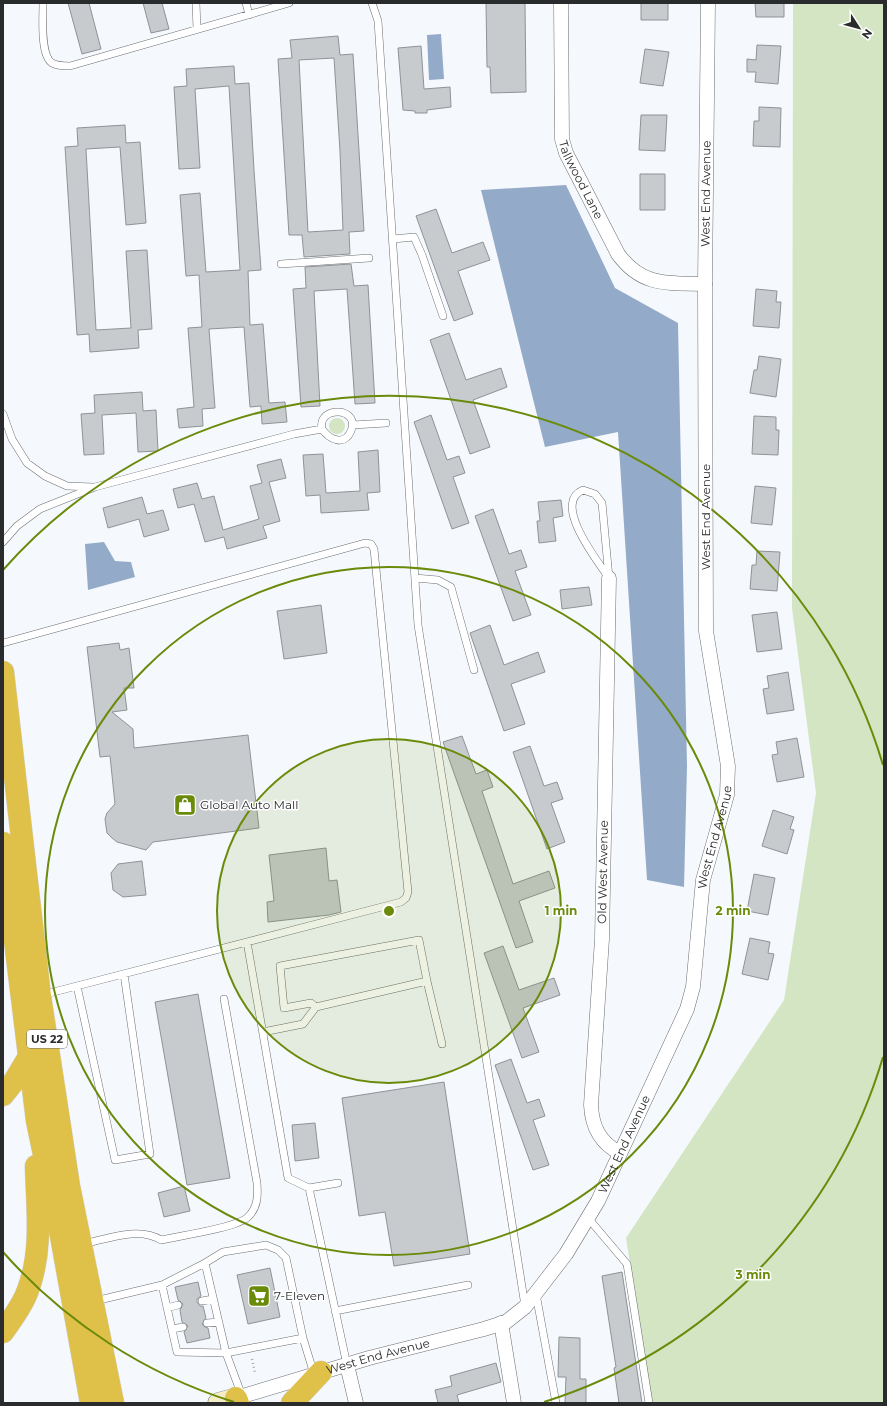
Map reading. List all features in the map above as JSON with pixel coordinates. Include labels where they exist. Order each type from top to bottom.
[{"type":"highway","name":"US 22","points":[[3,672],[40,996],[69,1186],[113,1403]]},
{"type":"highway","name":"US 22","points":[[3,844],[7,907],[30,1055],[37,1121],[61,1236],[91,1403]]},
{"type":"highway","points":[[3,1095],[15,1080],[30,1055]]},
{"type":"highway","points":[[3,1332],[28,1291],[38,1249],[40,1230],[35,1159],[37,1121]]},
{"type":"highway","points":[[292,1403],[318,1373]]},
{"type":"street","name":"Tallwood Lane","points":[[560,3],[562,139],[566,154],[618,254],[626,266],[633,272],[663,283],[705,284]]},
{"type":"street","name":"West End Avenue","points":[[234,1400],[318,1373],[484,1329],[501,1323],[525,1307],[566,1254],[598,1201],[687,1009],[694,987],[703,880],[727,795],[728,766],[706,631],[705,284],[708,3]]},
{"type":"street","name":"Old West Avenue","points":[[609,578],[602,939],[591,1105],[592,1118],[597,1132],[610,1148],[620,1153]]},
{"type":"street","points":[[501,1323],[514,1403]]},
{"type":"street","points":[[347,1365],[356,1403]]},
{"type":"lane","points":[[43,3],[44,51],[47,59],[59,66],[70,66],[289,3]]},
{"type":"lane","points":[[196,3],[197,29]]},
{"type":"lane","points":[[246,3],[248,15]]},
{"type":"lane","points":[[372,3],[378,21],[418,625],[525,1307]]},
{"type":"lane","points":[[393,239],[414,237],[422,255],[443,316]]},
{"type":"lane","points":[[281,264],[369,258]]},
{"type":"lane","points":[[335,411],[344,413],[350,417],[353,425],[350,433],[344,439],[335,440],[327,436],[322,429],[323,420],[328,414],[335,411]]},
{"type":"lane","points":[[3,414],[12,439],[27,463],[45,476],[67,486],[95,487]]},
{"type":"lane","points":[[353,425],[386,423]]},
{"type":"lane","points":[[3,542],[17,526],[40,509],[95,487],[286,436],[322,429]]},
{"type":"lane","points":[[583,490],[595,494],[602,503],[609,578],[590,550],[574,520],[572,508],[574,498],[583,490]]},
{"type":"lane","points":[[3,643],[365,543],[371,544],[374,549],[408,892],[406,898],[401,902],[40,996]]},
{"type":"lane","points":[[415,578],[438,580],[451,587],[474,670]]},
{"type":"lane","points":[[316,1007],[312,1003],[284,1008],[280,966],[419,940],[442,1044]]},
{"type":"lane","points":[[247,942],[288,1178],[309,1188],[338,1183]]},
{"type":"lane","points":[[77,986],[115,1160],[150,1154],[124,974]]},
{"type":"lane","points":[[263,1032],[303,1024],[316,1007],[427,981]]},
{"type":"lane","points":[[81,1245],[136,1234],[154,1235],[161,1240],[241,1223],[254,1209],[258,1198],[257,1183],[224,998]]},
{"type":"lane","points":[[309,1188],[347,1365]]},
{"type":"lane","points":[[588,1218],[628,1264],[649,1403]]},
{"type":"lane","points":[[93,1302],[162,1285],[223,1252],[266,1245],[278,1250],[286,1258],[303,1338],[318,1373]]},
{"type":"lane","points":[[205,1263],[226,1353],[234,1400]]},
{"type":"lane","points":[[162,1285],[178,1352],[226,1353],[303,1338]]},
{"type":"lane","points":[[335,1311],[468,1285]]},
{"type":"lane","points":[[536,1294],[556,1403]]},
{"type":"lane","points":[[202,1302],[213,1300]]},
{"type":"lane","points":[[167,1308],[178,1306]]},
{"type":"lane","points":[[207,1323],[219,1322]]},
{"type":"lane","points":[[172,1329],[183,1327]]},
{"type":"path","points":[[252,1359],[255,1373]]},
{"type":"green space","points":[[793,3],[884,3],[884,1403],[652,1403],[626,1238],[784,1000],[816,793],[792,608]]},
{"type":"green space","points":[[337,418],[343,420],[345,426],[343,432],[337,434],[331,432],[329,426],[331,420]]},
{"type":"water","points":[[441,34],[444,79],[429,80],[427,35]]},
{"type":"water","points":[[566,185],[615,288],[678,323],[687,766],[684,887],[647,880],[618,432],[545,447],[481,190]]},
{"type":"water","points":[[104,542],[115,561],[131,562],[135,577],[88,590],[85,544]]},
{"type":"building","points":[[68,3],[89,3],[101,49],[82,54]]},
{"type":"building","points":[[143,3],[162,3],[169,29],[151,33]]},
{"type":"building","points":[[486,3],[525,3],[526,92],[491,93],[490,67],[487,67]]},
{"type":"building","points":[[641,3],[668,3],[668,20],[641,20]]},
{"type":"building","points":[[755,3],[784,3],[784,17],[756,17]]},
{"type":"building","points":[[338,36],[340,55],[353,54],[364,231],[349,232],[350,254],[304,257],[302,235],[289,235],[278,59],[292,58],[290,40]],"holes":[[[334,58],[343,230],[308,232],[299,60]]]},
{"type":"building","points":[[757,45],[781,46],[778,84],[755,82],[756,72],[747,72],[747,59],[756,60]]},
{"type":"building","points":[[421,46],[424,89],[450,87],[451,107],[427,110],[427,113],[415,113],[415,111],[403,110],[398,48]]},
{"type":"building","points":[[645,49],[669,52],[663,86],[640,83]]},
{"type":"building","points":[[234,66],[235,84],[249,83],[261,270],[248,271],[250,325],[263,324],[269,403],[285,402],[287,422],[262,424],[261,406],[250,407],[244,327],[209,329],[215,408],[202,409],[203,426],[179,428],[177,409],[194,407],[188,328],[202,327],[199,275],[186,276],[180,195],[200,193],[206,272],[240,270],[229,86],[195,89],[200,168],[179,169],[174,87],[187,86],[186,69]]},
{"type":"building","points":[[759,107],[781,108],[780,147],[753,146],[754,121],[759,121]]},
{"type":"building","points":[[641,115],[667,115],[665,151],[639,150]]},
{"type":"building","points":[[125,125],[126,143],[140,142],[146,223],[126,225],[120,147],[86,149],[96,330],[131,328],[126,251],[147,250],[152,329],[138,330],[139,348],[90,352],[89,334],[77,335],[65,147],[78,146],[77,128]]},
{"type":"building","points":[[640,174],[665,174],[665,210],[640,210]]},
{"type":"building","points":[[436,209],[452,253],[483,242],[490,260],[458,271],[473,314],[454,321],[416,216]]},
{"type":"building","points":[[351,264],[354,286],[368,285],[375,403],[355,404],[347,289],[314,291],[320,406],[301,407],[293,289],[306,288],[305,267]]},
{"type":"building","points":[[756,289],[777,291],[776,302],[781,302],[779,328],[753,326]]},
{"type":"building","points":[[449,333],[466,380],[501,368],[507,387],[473,400],[490,447],[470,454],[430,340]]},
{"type":"building","points":[[759,356],[781,359],[776,397],[750,393],[754,370],[757,370]]},
{"type":"building","points":[[142,392],[143,411],[156,410],[158,451],[138,452],[136,413],[102,415],[104,454],[84,455],[81,414],[95,413],[94,395]]},
{"type":"building","points":[[431,415],[447,460],[459,456],[465,473],[453,477],[469,523],[452,529],[414,422]]},
{"type":"building","points":[[754,416],[776,417],[776,430],[779,430],[778,455],[752,454]]},
{"type":"building","points":[[378,450],[380,492],[367,493],[369,510],[321,513],[320,495],[306,496],[303,455],[323,454],[326,493],[360,491],[358,452]]},
{"type":"building","points":[[281,459],[286,478],[269,482],[280,521],[263,526],[267,538],[227,549],[224,537],[205,542],[194,504],[178,508],[173,489],[197,483],[202,499],[214,496],[223,530],[259,519],[250,486],[262,483],[257,465]]},
{"type":"building","points":[[755,486],[776,488],[772,525],[751,523]]},
{"type":"building","points":[[142,497],[147,514],[163,510],[169,530],[144,537],[139,519],[108,528],[103,508]]},
{"type":"building","points":[[561,500],[563,516],[553,518],[556,541],[539,543],[537,521],[540,521],[538,502]]},
{"type":"building","points":[[493,509],[509,554],[521,550],[527,567],[515,571],[531,615],[513,621],[475,516]]},
{"type":"building","points":[[757,551],[780,552],[777,591],[750,589],[752,565],[756,565]]},
{"type":"building","points":[[589,587],[592,605],[562,609],[560,590]]},
{"type":"building","points":[[321,605],[327,653],[284,659],[277,611]]},
{"type":"building","points":[[777,612],[782,649],[757,652],[752,615]]},
{"type":"building","points":[[490,625],[504,665],[538,652],[545,672],[511,684],[525,724],[504,731],[470,633]]},
{"type":"building","name":"Global Auto Mall","points":[[119,643],[120,650],[129,648],[134,688],[124,688],[127,710],[112,712],[133,729],[134,748],[248,735],[259,828],[153,842],[146,850],[117,842],[107,833],[105,819],[107,813],[115,804],[110,756],[100,757],[87,647]]},
{"type":"building","points":[[788,672],[794,710],[767,714],[763,689],[769,688],[767,676]]},
{"type":"building","points":[[462,736],[476,774],[487,770],[493,787],[482,791],[513,884],[549,871],[555,888],[519,901],[533,942],[516,948],[443,742]]},
{"type":"building","points":[[797,738],[804,777],[777,782],[772,755],[778,754],[776,742]]},
{"type":"building","points":[[530,746],[544,786],[557,782],[563,799],[551,803],[565,842],[547,849],[513,752]]},
{"type":"building","points":[[773,810],[794,817],[790,829],[794,830],[787,854],[762,846]]},
{"type":"building","points":[[326,848],[329,881],[337,880],[341,912],[329,915],[268,922],[267,902],[274,901],[269,855]]},
{"type":"building","points":[[142,861],[146,895],[123,897],[113,890],[111,873],[118,864]]},
{"type":"building","points":[[754,874],[775,878],[768,915],[747,911]]},
{"type":"building","points":[[750,938],[770,942],[768,953],[774,954],[768,980],[742,974]]},
{"type":"building","points":[[503,946],[519,990],[554,978],[560,995],[523,1008],[539,1052],[522,1058],[484,953]]},
{"type":"building","points":[[198,994],[230,1178],[187,1185],[155,1002]]},
{"type":"building","points":[[511,1059],[527,1103],[539,1099],[545,1116],[533,1120],[549,1165],[533,1170],[495,1065]]},
{"type":"building","points":[[444,1082],[470,1254],[394,1266],[385,1212],[359,1216],[342,1098]]},
{"type":"building","points":[[315,1123],[319,1158],[295,1161],[292,1125]]},
{"type":"building","points":[[184,1186],[190,1211],[164,1217],[158,1193]]},
{"type":"building","name":"7-Eleven","points":[[270,1268],[280,1317],[248,1324],[237,1275]]},
{"type":"building","points":[[622,1272],[642,1403],[619,1403],[614,1368],[616,1367],[602,1276]]},
{"type":"building","points":[[198,1282],[201,1296],[197,1299],[197,1302],[200,1306],[203,1306],[206,1318],[202,1324],[208,1328],[210,1338],[187,1343],[184,1332],[188,1326],[182,1322],[180,1310],[183,1304],[178,1300],[175,1287]]},
{"type":"building","points":[[559,1337],[580,1338],[580,1379],[586,1379],[586,1403],[565,1403],[566,1377],[558,1377]]},
{"type":"building","points":[[496,1363],[501,1382],[457,1395],[459,1403],[438,1403],[435,1390],[452,1386],[450,1376]]},
{"type":"place","name":"Global Auto Mall","points":[[185,805]]},
{"type":"place","name":"7-Eleven","points":[[259,1296]]}]
